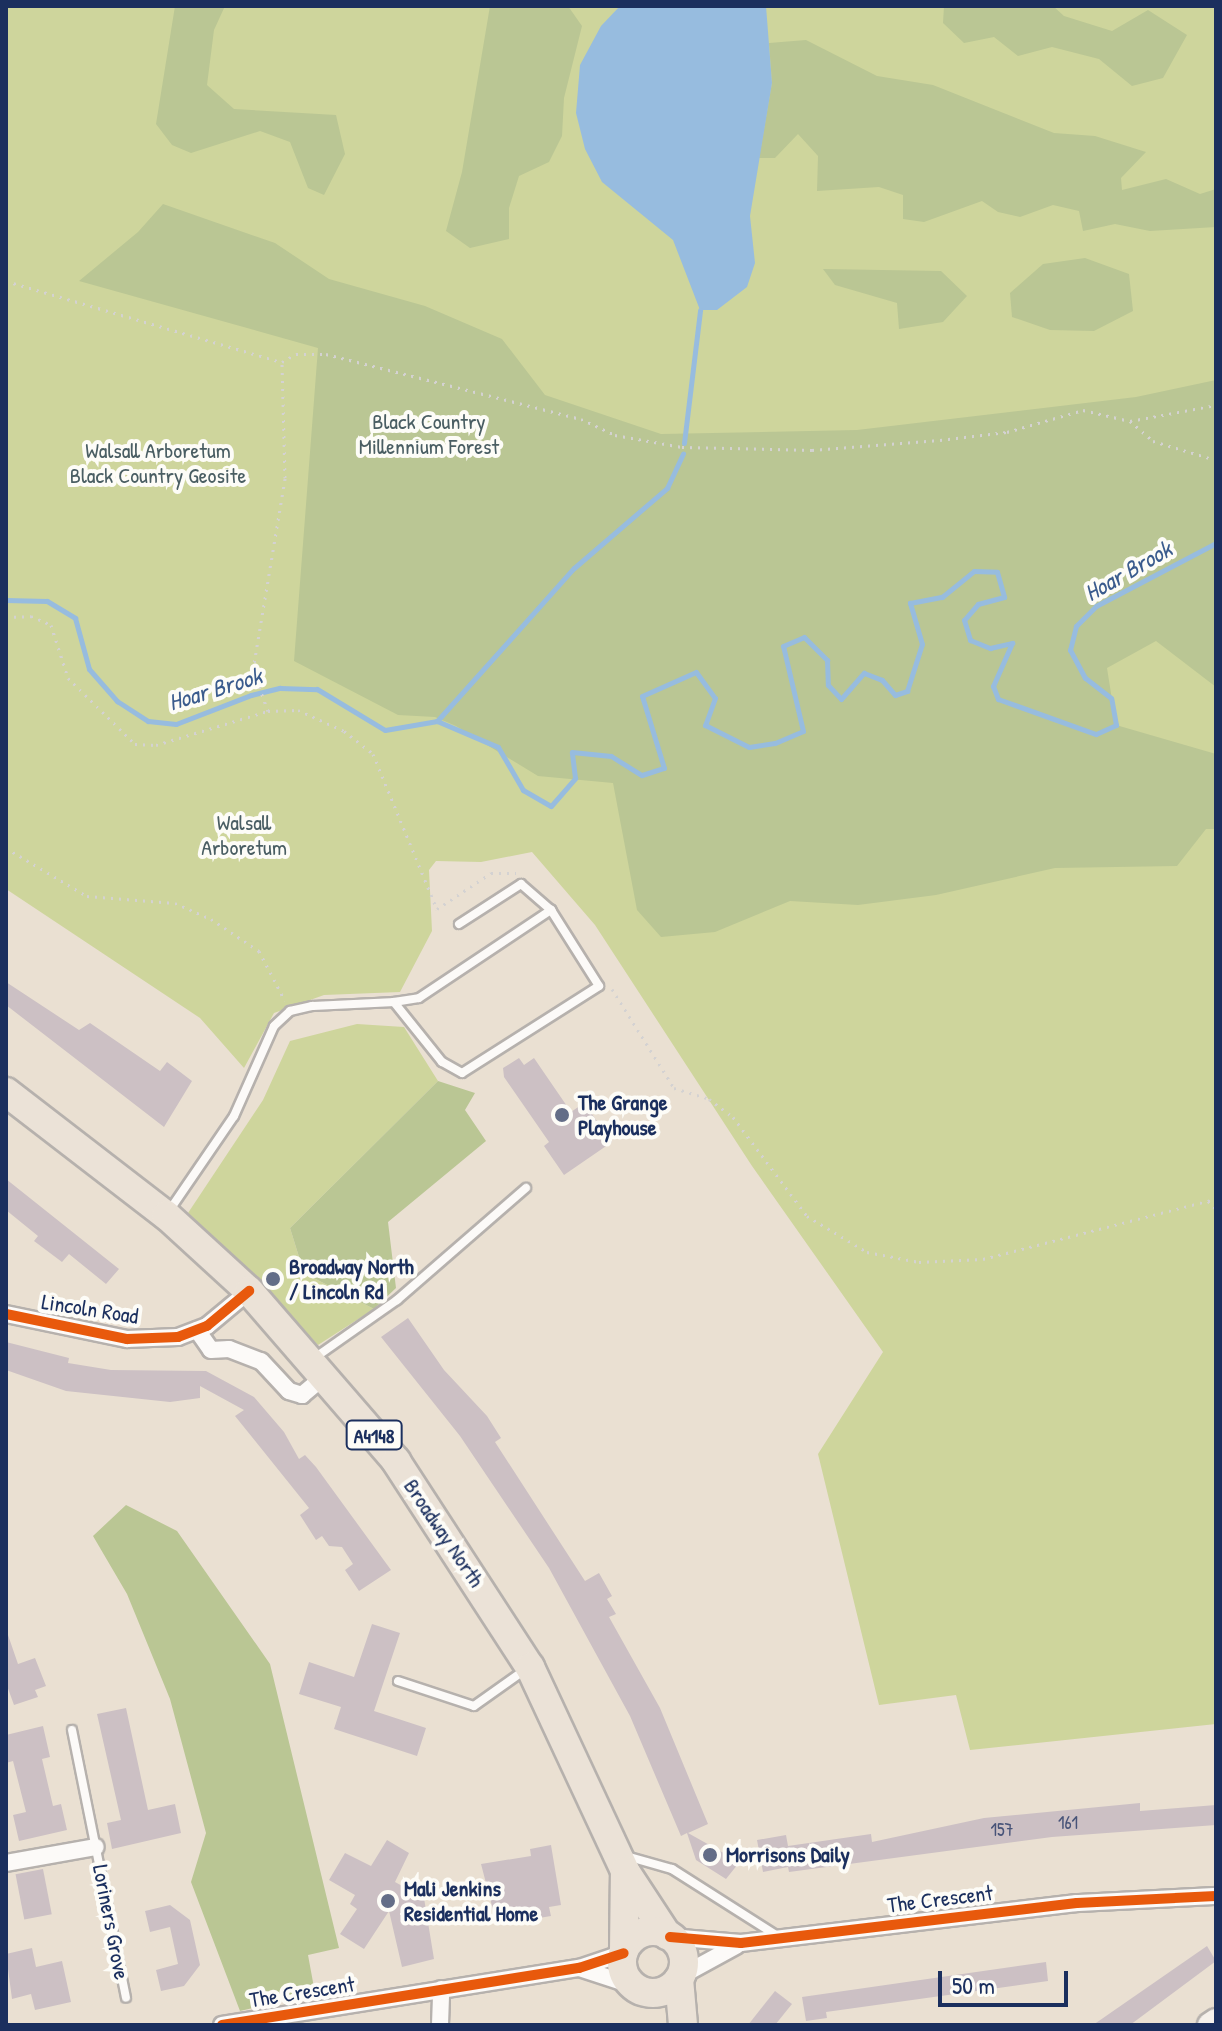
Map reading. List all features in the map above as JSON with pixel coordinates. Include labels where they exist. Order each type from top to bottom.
[{"type":"highway","name":"Broadway North","points":[[6,1092],[166,1215],[249,1291],[319,1367],[396,1461],[530,1667],[622,1862],[669,1936]]},
{"type":"highway","name":"Broadway North","points":[[622,1862],[624,1952]]},
{"type":"highway","points":[[676,2025],[623,1969],[624,1952],[642,1933],[669,1936],[681,1950],[683,2025]]},
{"type":"highway","points":[[641,1990],[671,1987],[680,1977]]},
{"type":"main road","points":[[1210,2025],[1216,2021]]},
{"type":"street","name":"Lincoln Road","points":[[6,1314],[127,1339],[178,1337],[197,1330],[249,1291]]},
{"type":"street","points":[[197,1330],[211,1350],[229,1349],[261,1361],[289,1391],[302,1395],[319,1367]]},
{"type":"street","name":"Loriners Grove","points":[[6,1863],[96,1847]]},
{"type":"street","name":"The Crescent","points":[[669,1936],[741,1943],[1077,1903],[1216,1896]]},
{"type":"street","name":"The Crescent","points":[[680,1977],[741,1943]]},
{"type":"street","name":"The Crescent","points":[[223,2025],[579,1968],[624,1952]]},
{"type":"street","name":"The Crescent","points":[[579,1968],[641,1990]]},
{"type":"street","points":[[440,2025],[441,1989]]},
{"type":"lane","points":[[398,1002],[442,1062],[462,1073],[599,986],[551,910],[521,884],[459,924]]},
{"type":"lane","points":[[166,1215],[220,1139],[274,1026],[290,1011],[419,998],[551,910]]},
{"type":"lane","points":[[319,1367],[526,1188]]},
{"type":"lane","points":[[398,1681],[474,1706],[530,1667]]},
{"type":"lane","name":"Loriners Grove","points":[[72,1730],[126,1998]]},
{"type":"lane","points":[[622,1862],[672,1869],[781,1938]]},
{"type":"path","points":[[6,281],[282,362],[296,354],[326,354],[581,419],[615,435],[682,447],[812,450],[940,440],[1007,432],[1083,410],[1130,421],[1216,405]]},
{"type":"path","points":[[268,711],[255,684],[254,662],[285,478],[282,362]]},
{"type":"path","points":[[1130,421],[1153,441],[1216,460]]},
{"type":"path","points":[[6,617],[31,616],[51,625],[68,678],[135,744],[156,745],[268,711],[298,710],[344,731],[373,754],[437,909],[491,873],[523,873]]},
{"type":"path","points":[[6,848],[87,896],[175,903],[211,919],[259,951],[290,1011]]},
{"type":"path","points":[[608,981],[674,1088],[709,1099],[733,1117],[807,1216],[867,1252],[919,1262],[983,1259],[1216,1197]]},
{"type":"path","points":[[1208,1201],[1216,1209]]},
{"type":"green space","points":[[6,6],[1216,6],[1216,1724],[970,1750],[956,1695],[879,1705],[818,1454],[883,1352],[752,1166],[595,925],[532,852],[481,862],[436,861],[429,870],[432,931],[400,992],[324,995],[274,1013],[244,1068],[200,1018],[6,889]]},
{"type":"green space","points":[[175,6],[225,6],[214,30],[207,85],[234,109],[336,115],[345,154],[324,195],[308,188],[290,142],[260,131],[191,153],[172,145],[156,124]]},
{"type":"green space","points":[[490,6],[568,6],[582,26],[564,98],[562,136],[549,162],[519,176],[509,208],[509,239],[470,248],[446,231],[462,172]]},
{"type":"green space","points":[[944,6],[1053,6],[1064,16],[1112,31],[1148,10],[1187,35],[1163,78],[1132,86],[1099,59],[1052,47],[1018,56],[994,37],[964,43],[943,23]]},
{"type":"green space","points":[[806,40],[877,76],[933,85],[1054,133],[1095,136],[1146,152],[1121,178],[1122,190],[1166,179],[1200,194],[1216,189],[1216,227],[1150,231],[1115,224],[1083,231],[1079,211],[1053,205],[1020,217],[998,212],[982,201],[924,222],[903,219],[903,195],[879,187],[817,191],[818,156],[798,134],[775,158],[759,158],[772,83],[769,43]]},
{"type":"green space","name":"Black Country Millennium Forest","points":[[163,204],[275,243],[329,279],[425,306],[502,339],[545,395],[661,434],[857,430],[1136,397],[1216,380],[1216,687],[1156,641],[1107,668],[1116,725],[1216,754],[1216,829],[1206,829],[1177,866],[1055,868],[936,895],[858,905],[790,901],[715,932],[661,937],[637,910],[613,783],[538,776],[456,726],[435,717],[398,715],[294,661],[318,348],[79,281],[138,232]]},
{"type":"green space","points":[[1085,258],[1129,274],[1133,311],[1094,331],[1050,330],[1012,317],[1010,293],[1043,264]]},
{"type":"green space","points":[[823,269],[941,271],[967,296],[943,322],[899,329],[897,303],[835,285]]},
{"type":"green space","points":[[357,1024],[404,1027],[438,1081],[290,1228],[304,1273],[374,1309],[318,1345],[188,1213],[263,1100],[290,1041]]},
{"type":"green space","points":[[438,1081],[475,1093],[465,1110],[486,1141],[388,1222],[396,1288],[374,1309],[304,1273],[290,1228]]},
{"type":"green space","points":[[126,1505],[177,1531],[270,1664],[339,1948],[308,1955],[315,1993],[240,2011],[191,1882],[206,1833],[170,1699],[127,1594],[93,1536]]},
{"type":"water","points":[[620,6],[766,6],[772,83],[750,216],[755,263],[747,287],[717,310],[700,310],[673,240],[602,182],[585,149],[576,113],[580,65],[601,26]]},
{"type":"building","points":[[6,982],[79,1030],[90,1023],[160,1071],[167,1062],[192,1081],[164,1127],[6,1005]]},
{"type":"building","name":"The Grange Playhouse","points":[[519,1058],[524,1065],[534,1058],[571,1112],[584,1103],[612,1142],[564,1175],[544,1146],[549,1142],[504,1077],[503,1068]]},
{"type":"building","points":[[6,1179],[119,1269],[106,1284],[69,1254],[62,1262],[34,1241],[38,1236],[6,1210]]},
{"type":"building","points":[[408,1318],[444,1370],[487,1416],[501,1438],[495,1442],[585,1581],[599,1573],[612,1596],[607,1599],[616,1614],[609,1617],[660,1708],[708,1824],[688,1833],[729,1856],[735,1845],[746,1854],[726,1879],[696,1860],[687,1833],[681,1836],[630,1716],[549,1568],[460,1436],[381,1337]]},
{"type":"building","points":[[6,1342],[69,1358],[68,1363],[111,1370],[206,1371],[254,1397],[284,1432],[299,1459],[305,1455],[316,1467],[391,1570],[359,1591],[345,1570],[353,1564],[342,1547],[329,1546],[322,1536],[316,1540],[300,1515],[309,1508],[235,1416],[244,1410],[200,1386],[200,1398],[170,1402],[66,1391],[6,1370]]},
{"type":"building","points":[[372,1624],[400,1633],[374,1711],[426,1728],[417,1756],[334,1729],[341,1707],[299,1694],[309,1662],[354,1677]]},
{"type":"building","points":[[8,1635],[18,1664],[35,1658],[46,1686],[35,1690],[38,1697],[14,1705],[6,1683]]},
{"type":"building","points":[[126,1708],[148,1810],[175,1804],[181,1833],[112,1849],[107,1823],[121,1820],[97,1714]]},
{"type":"building","points":[[43,1726],[50,1757],[42,1759],[53,1806],[61,1804],[67,1830],[19,1841],[13,1815],[26,1812],[13,1761],[6,1763],[6,1735]]},
{"type":"building","points":[[1140,1803],[1140,1811],[1216,1805],[1216,1825],[1052,1837],[789,1872],[788,1867],[763,1872],[757,1840],[786,1835],[788,1846],[871,1834],[872,1842],[984,1818]]},
{"type":"building","name":"Mali Jenkins Residential Home","points":[[387,1840],[409,1853],[395,1882],[424,1898],[434,1959],[402,1967],[389,1911],[364,1949],[340,1934],[357,1909],[350,1904],[355,1895],[329,1880],[345,1853],[371,1866]]},
{"type":"building","points":[[551,1845],[561,1905],[549,1907],[551,1916],[497,1925],[481,1864],[531,1856],[530,1849]]},
{"type":"building","points":[[43,1869],[52,1914],[24,1919],[16,1874]]},
{"type":"building","points":[[170,1905],[190,1920],[200,1965],[184,1986],[161,1991],[156,1970],[178,1964],[170,1927],[150,1932],[145,1911]]},
{"type":"building","points":[[1207,1946],[1216,1961],[1130,2025],[1093,2025]]},
{"type":"building","points":[[32,1948],[36,1967],[62,1961],[71,2002],[35,2010],[31,1994],[12,1999],[6,1954]]},
{"type":"building","points":[[1046,1962],[1048,1981],[826,2012],[827,2018],[806,2021],[802,1997]]},
{"type":"building","points":[[775,1991],[792,2004],[775,2025],[748,2025]]},
{"type":"waterway","points":[[684,443],[700,310]]},
{"type":"waterway","points":[[437,721],[574,568],[667,488],[683,454]]},
{"type":"waterway","name":"Hoar Brook","points":[[6,600],[47,601],[75,618],[89,669],[117,701],[148,721],[176,724],[251,695],[280,688],[317,689],[385,730],[437,721],[498,747],[523,790],[551,806],[575,778],[572,752],[611,756],[642,775],[664,768],[642,696],[696,672],[715,698],[705,725],[749,747],[775,743],[803,731],[783,646],[804,637],[827,660],[828,685],[841,699],[864,673],[882,680],[895,695],[907,691],[922,644],[910,603],[942,597],[974,571],[997,572],[1004,597],[978,604],[964,620],[970,640],[990,648],[1012,643],[993,686],[998,699],[1096,734],[1116,725],[1111,698],[1085,678],[1070,650],[1076,626],[1096,606],[1216,543]]},
{"type":"cycle path","points":[[6,1314],[127,1339],[178,1337],[207,1326],[249,1291]]},
{"type":"cycle path","points":[[670,1937],[741,1943],[1077,1903],[1216,1896]]},
{"type":"cycle path","points":[[222,2025],[579,1968],[624,1953]]},
{"type":"place","name":"The Grange Playhouse","points":[[562,1115]]},
{"type":"place","name":"Broadway North / Lincoln Rd","points":[[273,1279]]},
{"type":"place","name":"Morrisons Daily","points":[[710,1855]]},
{"type":"place","name":"Mali Jenkins Residential Home","points":[[388,1901]]},
{"type":"park label","name":"Walsall Arboretum Black Country Geosite","points":[[158,462]]},
{"type":"park label","name":"Walsall Arboretum","points":[[244,834]]}]
